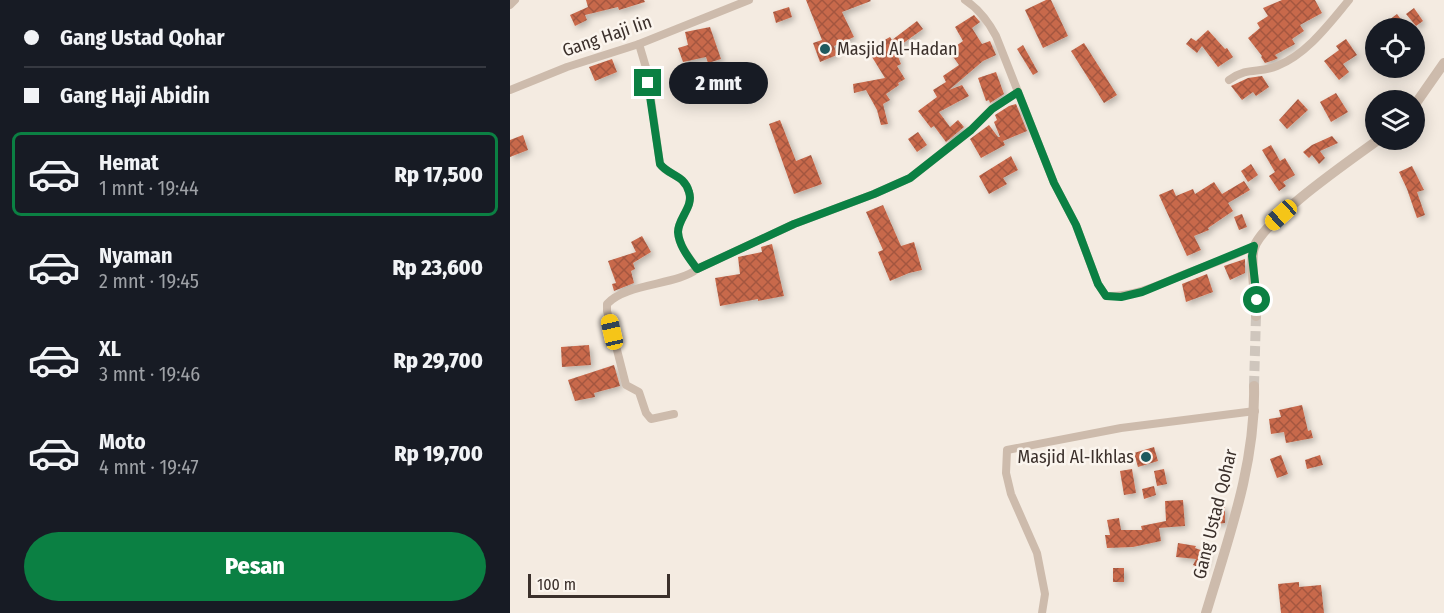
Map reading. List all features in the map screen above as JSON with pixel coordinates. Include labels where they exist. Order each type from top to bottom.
[{"type":"street","points":[[510,5],[515,0]]},
{"type":"street","name":"Gang Haji Iin","points":[[510,90],[567,67],[639,44],[728,4],[750,0]]},
{"type":"street","points":[[964,0],[978,9],[990,24],[1054,183],[1076,225],[1098,284],[1106,296],[1121,297],[1142,292],[1254,246]]},
{"type":"street","points":[[1229,80],[1243,72],[1278,66],[1294,56],[1315,38],[1349,0]]},
{"type":"street","points":[[639,44],[647,71],[660,164],[666,171],[678,176],[689,192],[689,205],[679,225],[678,233],[688,257],[697,269]]},
{"type":"street","points":[[1425,90],[1444,63]]},
{"type":"street","points":[[674,414],[651,419],[646,413],[639,392],[629,388],[624,381],[607,304],[616,297],[686,275],[794,224],[910,178],[971,130],[992,109],[1018,92]]},
{"type":"street","points":[[1256,316],[1257,300],[1252,256],[1254,246],[1268,226],[1365,150]]},
{"type":"street","name":"Gang Ustad Qohar","points":[[1206,613],[1239,503],[1255,411],[1254,386]]},
{"type":"street","points":[[1042,613],[1045,594],[1037,554],[1011,494],[1006,472],[1007,450],[1121,428],[1255,411]]},
{"type":"building","points":[[586,0],[644,0],[645,2],[619,10],[618,7],[585,15],[587,20],[575,26],[570,15],[588,7]]},
{"type":"building","points":[[806,0],[871,1],[842,12],[854,37],[834,46],[837,55],[820,62],[813,43],[822,40]]},
{"type":"building","points":[[1051,0],[1068,36],[1043,48],[1025,10]]},
{"type":"building","points":[[1282,0],[1315,0],[1322,13],[1300,25],[1304,31],[1292,39],[1295,44],[1275,55],[1278,58],[1265,63],[1248,38],[1260,28],[1257,23],[1268,16],[1263,8]]},
{"type":"building","points":[[789,7],[792,17],[776,23],[773,12]]},
{"type":"building","points":[[1414,8],[1421,18],[1409,18],[1406,14]]},
{"type":"building","points":[[974,15],[980,22],[972,28],[982,44],[990,41],[996,55],[983,61],[949,90],[962,85],[969,96],[939,112],[950,127],[958,120],[964,127],[946,142],[934,126],[931,128],[918,111],[937,97],[933,90],[946,82],[943,76],[959,65],[949,51],[963,41],[955,27]]},
{"type":"building","points":[[917,21],[923,29],[895,49],[901,64],[897,66],[905,79],[886,94],[890,100],[883,104],[888,124],[881,125],[877,110],[866,90],[854,93],[853,84],[885,78],[872,57],[883,51],[879,43],[890,37],[892,40]]},
{"type":"building","points":[[710,27],[721,59],[708,63],[706,57],[683,62],[678,48],[688,45],[685,32]]},
{"type":"building","points":[[1208,30],[1233,57],[1218,67],[1202,46],[1197,53],[1186,44],[1191,38],[1196,41]]},
{"type":"building","points":[[1346,39],[1357,55],[1343,64],[1349,72],[1339,80],[1324,61],[1339,50],[1336,46]]},
{"type":"building","points":[[1084,43],[1117,95],[1104,103],[1071,51]]},
{"type":"building","points":[[1023,45],[1038,72],[1033,75],[1017,49]]},
{"type":"building","points":[[612,59],[617,72],[595,81],[589,67]]},
{"type":"building","points":[[996,72],[1004,94],[990,103],[989,100],[986,101],[978,78]]},
{"type":"building","points":[[1262,76],[1269,87],[1256,96],[1253,92],[1242,100],[1231,86],[1248,78]]},
{"type":"building","points":[[1336,93],[1348,112],[1331,122],[1320,102]]},
{"type":"building","points":[[1298,99],[1308,110],[1287,129],[1279,120]]},
{"type":"building","points":[[1016,104],[1027,131],[1003,141],[1005,145],[981,158],[970,139],[989,125],[1000,137],[994,122],[997,120],[995,115]]},
{"type":"building","points":[[780,120],[796,161],[811,155],[822,184],[794,194],[769,124]]},
{"type":"building","points":[[918,132],[927,145],[917,152],[908,139]]},
{"type":"building","points":[[523,135],[528,150],[510,157],[510,140]]},
{"type":"building","points":[[1332,136],[1338,143],[1320,151],[1325,158],[1319,164],[1312,155],[1309,158],[1303,152],[1312,145]]},
{"type":"building","points":[[1271,145],[1280,161],[1285,158],[1295,175],[1283,182],[1286,186],[1279,191],[1269,176],[1275,172],[1262,150]]},
{"type":"building","points":[[1011,156],[1018,170],[1003,178],[1007,184],[989,194],[979,176]]},
{"type":"building","points":[[1251,164],[1258,175],[1248,182],[1241,171]]},
{"type":"building","points":[[1412,166],[1424,190],[1417,192],[1425,215],[1417,218],[1399,172]]},
{"type":"building","points":[[1244,181],[1250,190],[1228,203],[1233,211],[1208,228],[1209,230],[1194,236],[1201,250],[1187,256],[1159,195],[1173,189],[1176,196],[1193,189],[1195,194],[1214,182],[1222,194]]},
{"type":"building","points":[[883,205],[901,246],[914,242],[922,270],[890,281],[878,252],[883,250],[866,212]]},
{"type":"building","points":[[1242,214],[1247,227],[1239,230],[1234,217]]},
{"type":"building","points":[[642,236],[651,252],[633,263],[635,269],[631,271],[634,283],[614,291],[612,284],[616,283],[608,261],[636,252],[631,242]]},
{"type":"building","points":[[772,244],[784,296],[720,306],[715,278],[740,274],[738,257],[762,252],[761,247]]},
{"type":"building","points":[[1245,259],[1245,273],[1230,280],[1224,266]]},
{"type":"building","points":[[1207,274],[1213,292],[1186,302],[1182,284]]},
{"type":"building","points":[[589,345],[591,365],[562,367],[561,347]]},
{"type":"building","points":[[614,365],[620,386],[594,393],[595,397],[575,401],[568,380]]},
{"type":"building","points":[[1302,405],[1308,431],[1311,430],[1313,438],[1286,443],[1284,432],[1271,434],[1269,419],[1281,417],[1279,410]]},
{"type":"building","name":"Masjid Al-Ikhlas","points":[[1154,447],[1158,461],[1138,467],[1134,453]]},
{"type":"building","points":[[1281,455],[1288,474],[1277,478],[1270,459]]},
{"type":"building","points":[[1320,455],[1323,465],[1307,469],[1305,460]]},
{"type":"building","points":[[1132,469],[1136,493],[1124,495],[1120,471]]},
{"type":"building","points":[[1164,469],[1167,484],[1157,486],[1154,471]]},
{"type":"building","points":[[1154,486],[1156,495],[1144,499],[1142,489]]},
{"type":"building","points":[[1183,500],[1185,526],[1159,528],[1161,541],[1133,547],[1107,548],[1105,535],[1110,535],[1107,520],[1119,518],[1121,530],[1142,530],[1141,526],[1166,521],[1165,501]]},
{"type":"building","points":[[1225,506],[1225,523],[1215,524],[1213,508]]},
{"type":"building","points":[[1178,543],[1196,546],[1195,548],[1209,553],[1203,569],[1193,565],[1196,559],[1176,557]]},
{"type":"building","points":[[1113,568],[1124,568],[1124,582],[1113,582]]},
{"type":"building","points":[[1299,582],[1299,587],[1321,585],[1324,613],[1281,613],[1278,584]]},
{"type":"tunnel","points":[[1254,386],[1256,316]]},
{"type":"place","name":"Masjid Al-Hadan","points":[[825,49]]},
{"type":"place","name":"Masjid Al-Ikhlas","points":[[1146,457]]},
{"type":"route","points":[[648,83],[660,164],[666,171],[678,176],[689,192],[689,205],[679,225],[678,233],[688,257],[697,269],[794,224],[910,178],[940,152],[971,130],[992,109],[1018,92],[1044,160],[1060,197],[1076,225],[1098,284],[1106,296],[1121,297],[1142,292],[1254,246],[1252,256],[1257,300]]}]
